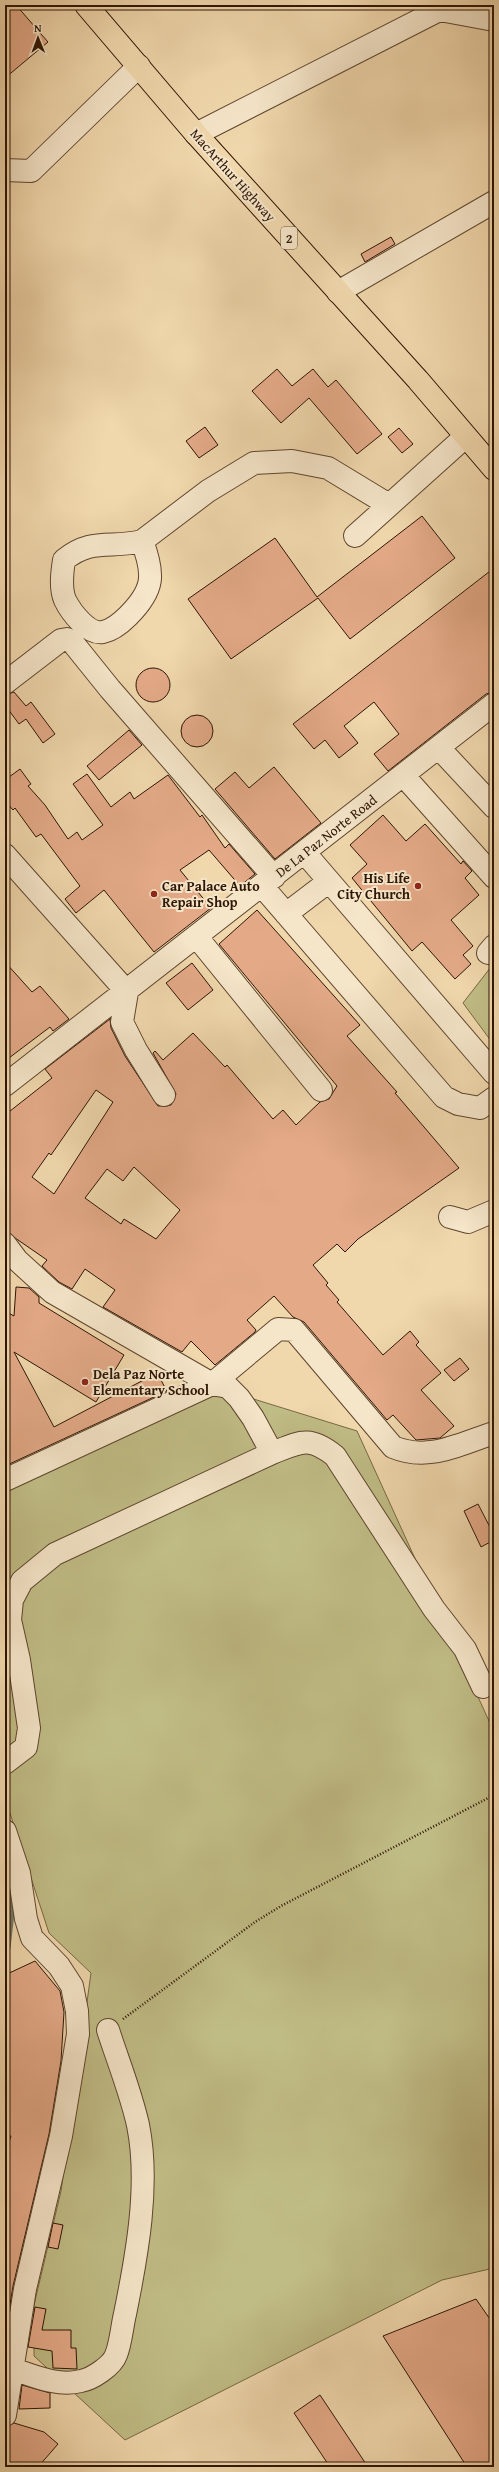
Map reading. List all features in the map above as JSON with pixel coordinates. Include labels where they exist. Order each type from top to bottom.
[{"type":"highway","name":"MacArthur Highway","points":[[86,5],[196,134],[418,380],[465,437],[494,469]]},
{"type":"street","points":[[196,134],[445,7],[494,20]]},
{"type":"street","points":[[5,170],[31,170],[139,66]]},
{"type":"street","points":[[338,292],[494,202]]},
{"type":"street","points":[[355,536],[427,473],[465,437]]},
{"type":"street","points":[[142,541],[150,562],[147,595],[122,622],[111,629],[102,632],[85,627],[65,600],[62,577],[64,560],[76,550],[99,544],[132,544],[142,541],[208,491],[254,463],[292,461],[328,468],[389,505]]},
{"type":"street","points":[[5,683],[61,640],[67,640],[73,643],[268,881],[286,914],[444,1097],[458,1104],[480,1108],[494,1098]]},
{"type":"street","name":"De La Paz Norte Road","points":[[5,1085],[127,992],[196,936],[494,704]]},
{"type":"street","points":[[439,748],[494,807]]},
{"type":"street","points":[[403,775],[494,878]]},
{"type":"street","points":[[304,852],[328,882],[494,1073]]},
{"type":"street","points":[[5,855],[127,992],[122,1022],[136,1050],[164,1095]]},
{"type":"street","points":[[286,914],[328,882]]},
{"type":"street","points":[[196,936],[322,1090]]},
{"type":"street","points":[[450,1217],[468,1222],[494,1211]]},
{"type":"street","points":[[9,1259],[52,1292],[212,1384],[228,1387],[239,1398],[253,1418],[272,1453]]},
{"type":"street","points":[[5,1480],[212,1384],[278,1329],[286,1328],[294,1330],[393,1447],[406,1452],[428,1454],[494,1433]]},
{"type":"street","points":[[5,1763],[26,1747],[28,1728],[19,1660],[10,1620],[12,1600],[22,1581],[55,1554],[272,1453],[304,1441],[316,1443],[335,1456],[434,1609],[465,1649],[483,1687]]},
{"type":"street","points":[[5,2415],[25,2289],[61,2136],[78,2034],[77,2011],[72,1986],[59,1966],[32,1938],[26,1919],[19,1873],[7,1845]]},
{"type":"street","points":[[13,2369],[50,2381],[72,2383],[82,2381],[96,2374],[106,2367],[116,2356],[131,2284],[139,2228],[143,2163],[138,2124],[108,2030]]},
{"type":"path","points":[[108,2030],[275,1910],[494,1795]]},
{"type":"shaded area","points":[[494,963],[494,1045],[463,1003]]},
{"type":"shaded area","points":[[218,1388],[357,1431],[494,1732],[494,2268],[442,2280],[125,2440],[34,2356],[34,2305],[61,2191],[91,1973],[49,1933],[5,1798],[5,1492]]},
{"type":"building","points":[[5,5],[16,5],[48,42],[5,78]]},
{"type":"building","points":[[391,237],[395,244],[365,262],[361,254]]},
{"type":"building","points":[[277,369],[292,386],[313,369],[328,387],[336,380],[382,434],[357,454],[309,398],[281,423],[252,391]]},
{"type":"building","points":[[205,427],[218,445],[199,458],[186,441]]},
{"type":"building","points":[[399,428],[413,444],[402,453],[388,437]]},
{"type":"building","points":[[422,516],[455,558],[350,639],[318,598],[231,659],[188,599],[275,538],[317,597]]},
{"type":"building","points":[[494,568],[494,692],[486,694],[388,771],[374,754],[399,734],[374,702],[344,726],[358,743],[339,758],[325,740],[314,749],[293,724]]},
{"type":"building","points":[[150,668],[156,668],[160,669],[167,675],[170,685],[169,692],[163,699],[156,702],[150,702],[146,701],[139,695],[136,688],[136,682],[137,678],[143,671]]},
{"type":"building","points":[[14,692],[26,706],[31,702],[55,734],[43,743],[26,719],[19,724],[5,705],[5,695]]},
{"type":"building","points":[[194,715],[200,715],[210,722],[213,731],[212,737],[206,744],[200,747],[194,747],[184,740],[181,734],[181,728],[188,718]]},
{"type":"building","points":[[129,730],[142,745],[99,780],[87,766]]},
{"type":"building","points":[[274,767],[321,823],[275,859],[215,789],[235,772],[249,788]]},
{"type":"building","points":[[20,769],[31,784],[28,786],[45,805],[68,839],[77,832],[82,840],[103,825],[73,784],[87,774],[111,807],[130,792],[134,799],[168,775],[200,817],[202,815],[225,848],[229,844],[255,874],[240,886],[209,850],[180,870],[211,908],[154,952],[104,890],[76,913],[65,899],[80,886],[41,834],[36,837],[15,808],[13,810],[5,801],[5,780]]},
{"type":"building","points":[[383,815],[406,841],[425,824],[461,864],[463,861],[472,871],[465,878],[479,895],[451,920],[473,946],[463,955],[471,964],[455,979],[422,942],[412,951],[352,878],[367,864],[350,845]]},
{"type":"building","points":[[257,910],[360,1025],[347,1036],[397,1092],[395,1093],[459,1168],[358,1239],[345,1252],[337,1244],[313,1265],[328,1283],[326,1285],[339,1300],[337,1302],[383,1355],[410,1331],[419,1342],[416,1345],[441,1373],[421,1390],[454,1426],[440,1438],[416,1440],[393,1415],[387,1420],[304,1322],[293,1317],[274,1296],[247,1320],[256,1330],[255,1332],[215,1365],[191,1341],[182,1352],[103,1307],[115,1290],[85,1269],[72,1289],[59,1282],[42,1266],[47,1260],[5,1231],[5,1115],[52,1078],[45,1069],[110,1019],[111,1028],[125,1056],[158,1106],[171,1105],[176,1094],[153,1053],[155,1051],[163,1060],[193,1033],[225,1067],[227,1065],[273,1119],[283,1110],[296,1125],[320,1102],[329,1099],[337,1086],[219,944]],"holes":[[[96,1090],[113,1102],[54,1194],[32,1177],[49,1153],[51,1155]],[[134,1167],[180,1210],[156,1239],[124,1219],[121,1224],[85,1198],[107,1169],[123,1181]]]},
{"type":"building","points":[[5,962],[32,992],[40,986],[69,1019],[53,1031],[50,1027],[5,1061]]},
{"type":"building","points":[[192,963],[213,990],[188,1010],[166,983]]},
{"type":"building","name":"Dela Paz Norte Elementary School","points":[[16,1287],[29,1288],[39,1297],[39,1303],[124,1355],[96,1402],[14,1352],[54,1427],[157,1373],[167,1391],[5,1466],[5,1311],[14,1316]]},
{"type":"building","points":[[460,1358],[469,1369],[454,1381],[444,1370]]},
{"type":"building","points":[[478,1504],[494,1535],[494,1540],[481,1547],[464,1511]]},
{"type":"building","points":[[35,1961],[60,1991],[64,2012],[61,2061],[49,2134],[13,2286],[5,2335],[5,2154],[11,2136],[5,2135],[5,1975]]},
{"type":"building","points":[[53,2223],[63,2225],[58,2249],[48,2247]]},
{"type":"building","points":[[476,2299],[494,2325],[494,2467],[467,2467],[383,2336]]},
{"type":"building","points":[[35,2307],[46,2309],[42,2330],[71,2330],[71,2348],[76,2348],[77,2369],[53,2368],[52,2351],[28,2347]]},
{"type":"building","points":[[22,2385],[50,2393],[50,2408],[19,2409]]},
{"type":"building","points":[[320,2395],[368,2467],[330,2467],[294,2413]]},
{"type":"building","points":[[14,2423],[44,2432],[58,2444],[38,2467],[5,2467],[5,2427]]},
{"type":"waterway","points":[[5,1881],[12,1913],[8,1948],[5,1952]]},
{"type":"place","name":"His Life City Church","points":[[418,886]]},
{"type":"place","name":"Car Palace Auto Repair Shop","points":[[154,894]]},
{"type":"place","name":"Dela Paz Norte Elementary School","points":[[85,1382]]}]
